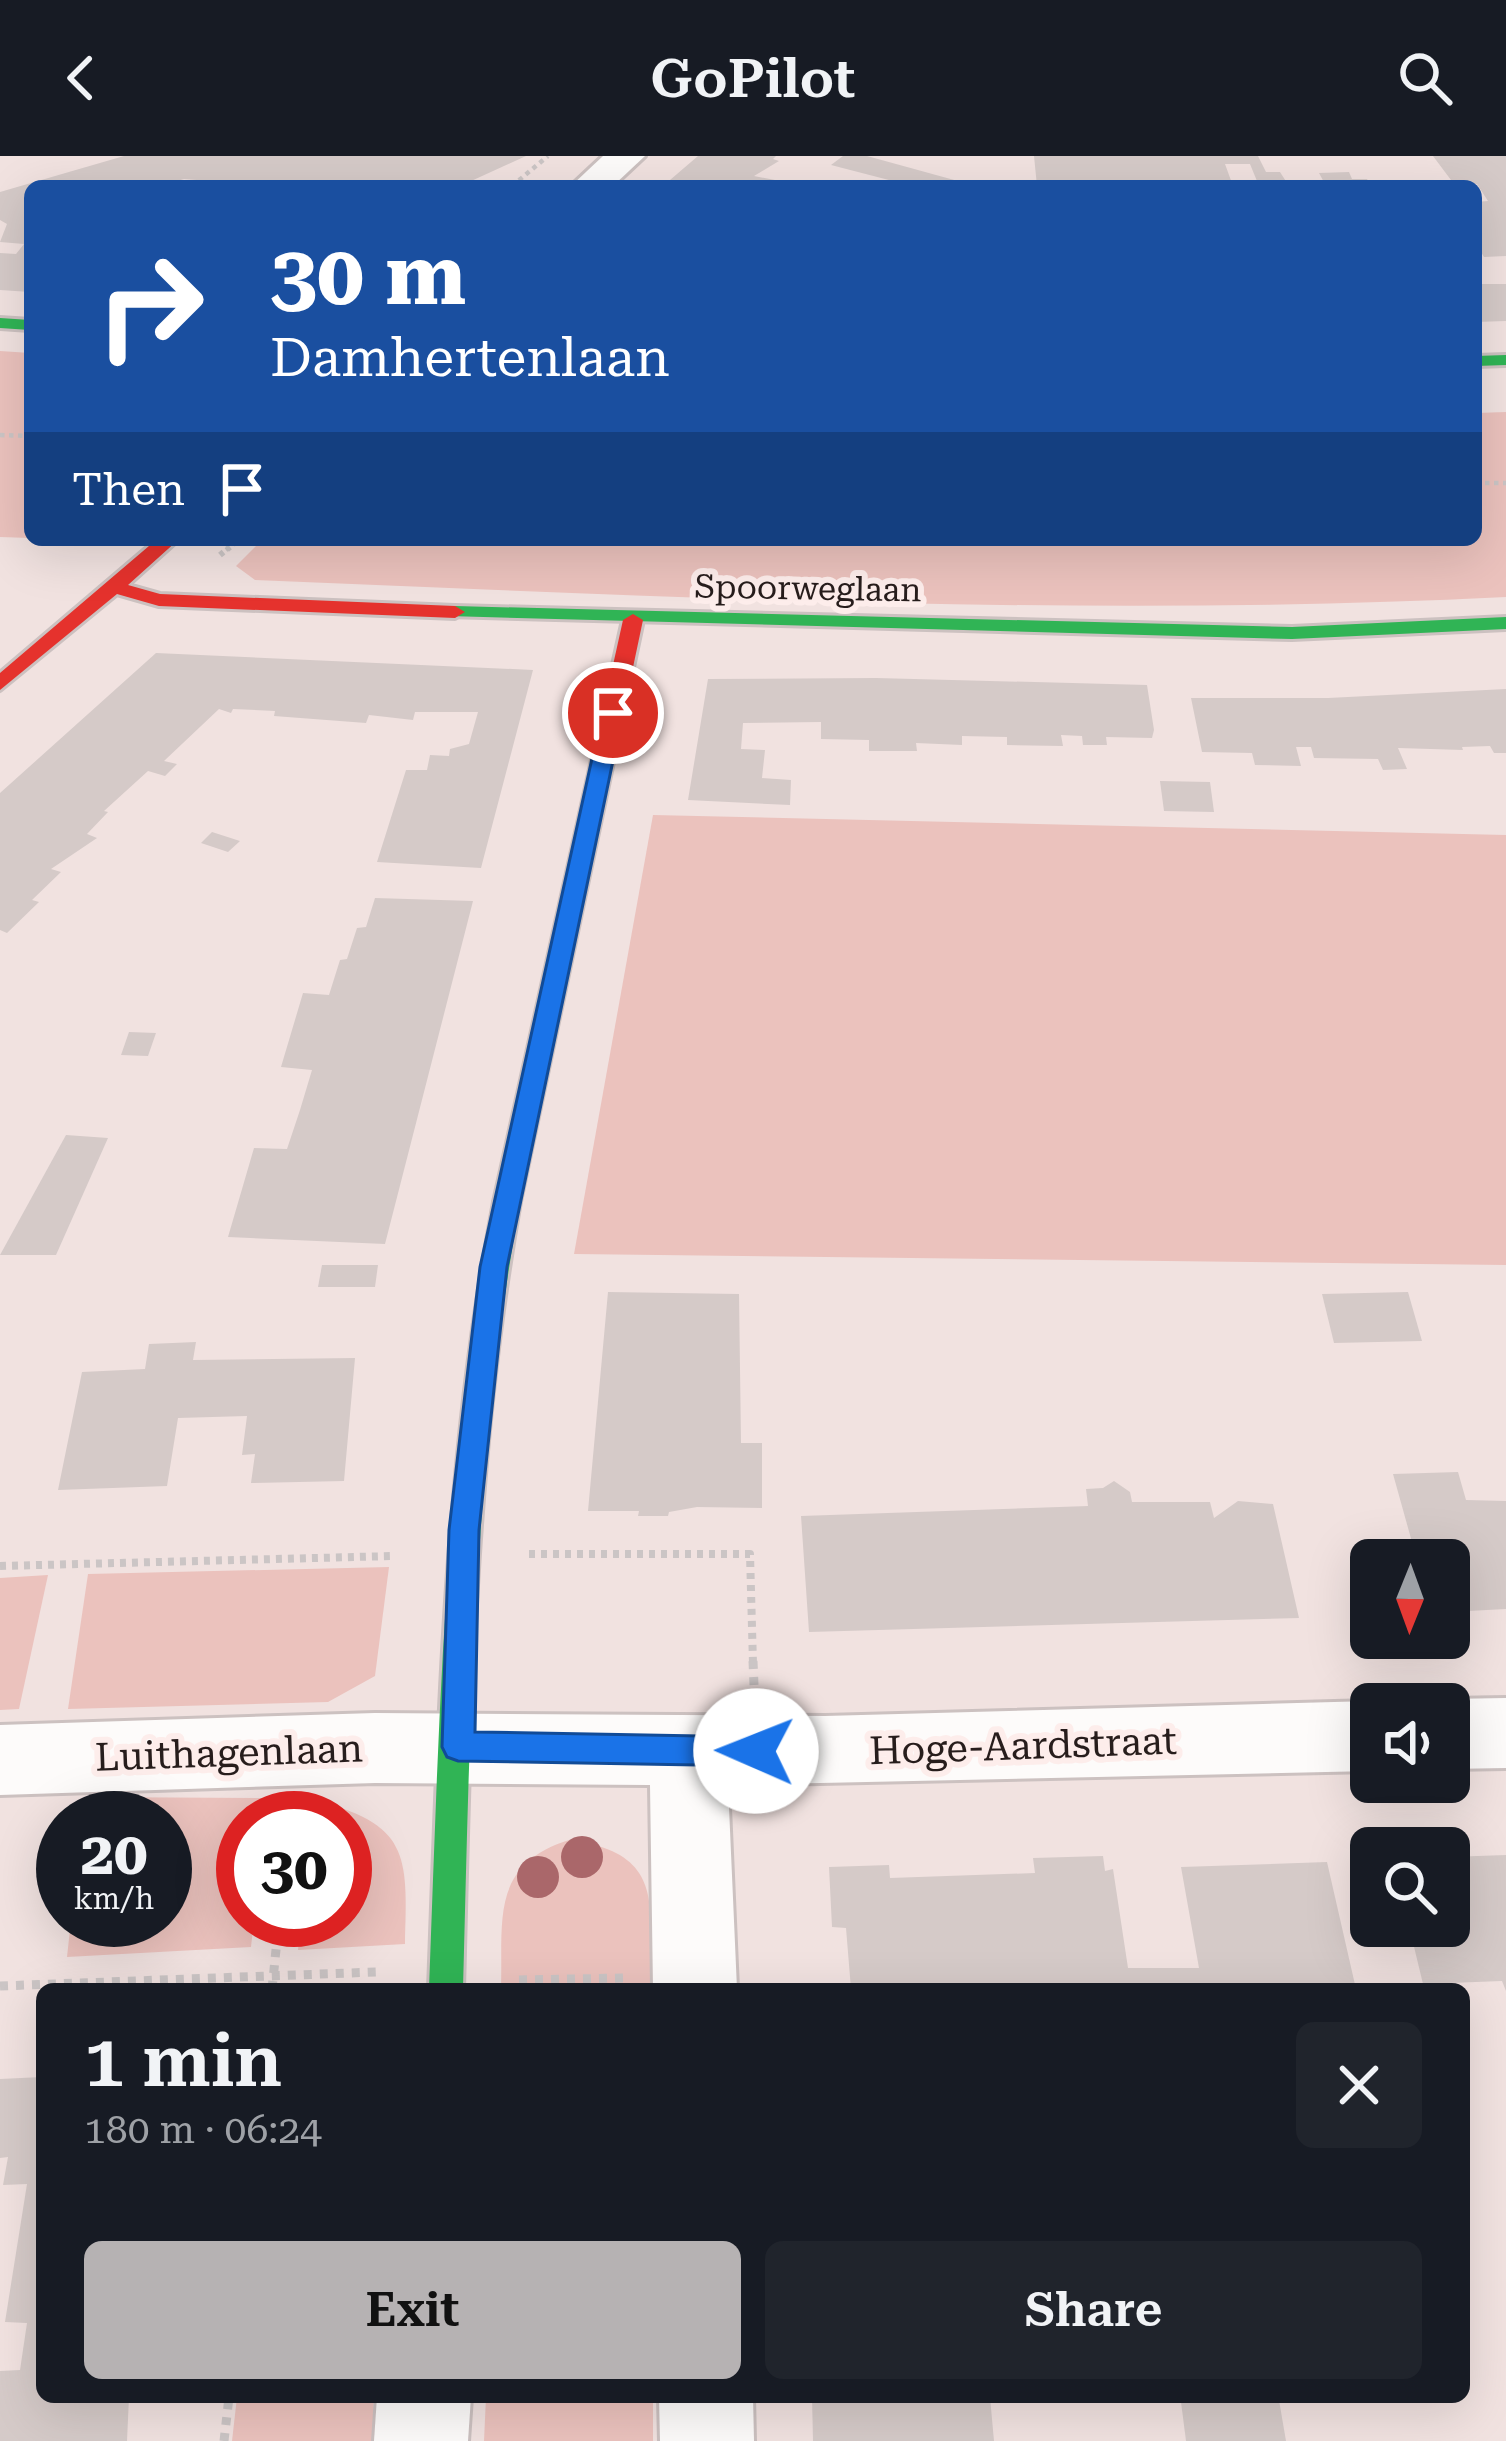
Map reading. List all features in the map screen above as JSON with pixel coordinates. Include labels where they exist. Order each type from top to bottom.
[{"type":"street","points":[[597,180],[626,156]]},
{"type":"street","points":[[0,684],[161,546]]},
{"type":"street","name":"Spoorweglaan","points":[[111,586],[159,600],[633,620],[1292,633],[1506,622]]},
{"type":"street","points":[[446,1980],[463,1554],[494,1267],[633,620]]},
{"type":"street","points":[[1470,1733],[1506,1732]]},
{"type":"street","name":"Hoge-Aardstraat","points":[[458,1747],[722,1751],[1350,1736]]},
{"type":"street","name":"Luithagenlaan","points":[[0,1760],[458,1747]]},
{"type":"street","points":[[695,1983],[722,1751]]},
{"type":"street","points":[[421,2441],[424,2403]]},
{"type":"street","points":[[706,2403],[707,2441]]},
{"type":"path","points":[[519,180],[548,156]]},
{"type":"path","points":[[0,1566],[463,1554],[750,1555],[722,1751]]},
{"type":"path","points":[[276,1947],[272,1983],[695,1983]]},
{"type":"path","points":[[0,1986],[36,1986]]},
{"type":"path","points":[[224,2441],[228,2403]]},
{"type":"shaded area","points":[[0,351],[24,353],[24,538],[0,537]]},
{"type":"shaded area","points":[[1506,412],[1506,597],[1193,606],[880,603],[255,580],[236,566],[256,546],[1482,546],[1482,413]]},
{"type":"shaded area","points":[[653,815],[1506,835],[1506,1265],[574,1254]]},
{"type":"shaded area","points":[[389,1567],[375,1676],[328,1702],[68,1709],[88,1574]]},
{"type":"shaded area","points":[[48,1575],[19,1709],[0,1710],[0,1578]]},
{"type":"shaded area","points":[[192,1798],[216,1798],[216,1947],[251,1947],[67,1957],[68,1947],[192,1947]]},
{"type":"shaded area","points":[[372,1823],[396,1847],[402,1865],[405,1944],[372,1946]]},
{"type":"shaded area","points":[[569,1840],[601,1847],[624,1858],[638,1872],[650,1910],[650,1983],[501,1983],[506,1898],[525,1864]]},
{"type":"shaded area","points":[[236,2403],[374,2403],[372,2441],[232,2441]]},
{"type":"shaded area","points":[[486,2403],[653,2403],[653,2441],[484,2441]]},
{"type":"building","points":[[124,156],[526,156],[473,180],[41,180]]},
{"type":"building","points":[[698,156],[776,156],[773,159],[779,161],[754,176],[775,180],[670,180]]},
{"type":"building","points":[[843,156],[867,156],[954,180],[889,180],[831,165]]},
{"type":"building","points":[[1034,156],[1258,156],[1266,172],[1280,172],[1285,180],[1257,180],[1250,164],[1225,164],[1231,180],[1036,180]]},
{"type":"building","points":[[1433,156],[1506,156],[1506,256],[1482,254],[1482,202],[1488,201],[1482,180],[1451,180]]},
{"type":"building","points":[[1349,172],[1352,179],[1368,180],[1323,180],[1319,173]]},
{"type":"building","points":[[24,185],[24,244],[0,242],[7,224],[0,220],[0,192]]},
{"type":"building","points":[[24,244],[24,292],[0,290],[0,253],[16,254]]},
{"type":"building","points":[[1482,284],[1506,284],[1506,321],[1482,322]]},
{"type":"building","points":[[156,653],[533,670],[481,868],[377,862],[406,770],[427,770],[430,755],[449,756],[450,749],[469,744],[478,712],[415,712],[413,720],[369,715],[366,723],[219,709],[164,761],[177,764],[165,776],[148,771],[104,811],[108,812],[87,834],[97,838],[51,869],[61,872],[32,900],[39,902],[7,933],[0,930],[0,793]]},
{"type":"building","points":[[708,679],[1147,685],[1154,730],[1152,738],[1106,737],[1107,745],[1083,745],[1082,736],[1061,735],[1063,746],[1007,745],[1007,737],[962,736],[962,745],[916,743],[917,751],[869,751],[869,740],[821,739],[821,722],[743,723],[741,749],[765,750],[762,778],[791,780],[790,805],[688,800]]},
{"type":"building","points":[[1506,689],[1506,753],[1494,753],[1490,746],[1398,748],[1407,769],[1383,770],[1378,759],[1314,758],[1311,747],[1296,747],[1301,766],[1255,765],[1252,753],[1202,752],[1191,698],[1328,698]]},
{"type":"building","points":[[1160,781],[1210,782],[1214,812],[1164,811]]},
{"type":"building","points":[[212,832],[240,841],[228,852],[201,843]]},
{"type":"building","points":[[375,898],[473,901],[385,1244],[228,1237],[254,1148],[287,1149],[300,1110],[312,1070],[281,1067],[303,993],[329,995],[340,960],[347,959],[357,928],[366,927]]},
{"type":"building","points":[[129,1032],[156,1033],[148,1056],[121,1055]]},
{"type":"building","points":[[66,1135],[108,1138],[56,1255],[0,1255]]},
{"type":"building","points":[[322,1265],[378,1265],[375,1287],[318,1287]]},
{"type":"building","points":[[608,1292],[739,1294],[741,1443],[762,1443],[762,1508],[697,1507],[668,1516],[588,1511]]},
{"type":"building","points":[[1408,1292],[1422,1341],[1334,1343],[1322,1294]]},
{"type":"building","points":[[196,1342],[193,1360],[355,1358],[344,1481],[251,1483],[255,1454],[242,1455],[247,1416],[178,1418],[167,1486],[58,1490],[82,1372],[145,1369],[149,1344]]},
{"type":"building","points":[[1458,1472],[1466,1500],[1506,1501],[1506,1609],[1470,1611],[1470,1539],[1411,1539],[1393,1474]]},
{"type":"building","points":[[1114,1481],[1130,1492],[1132,1502],[1210,1502],[1214,1518],[1238,1501],[1273,1504],[1299,1618],[809,1632],[801,1516],[1088,1506],[1086,1489],[1103,1488]]},
{"type":"building","points":[[1506,1855],[1506,1991],[1502,1981],[1423,1983],[1414,1947],[1470,1947],[1470,1856]]},
{"type":"building","points":[[1103,1856],[1105,1871],[1113,1869],[1128,1968],[1199,1968],[1181,1867],[1327,1862],[1355,1983],[851,1983],[846,1928],[832,1927],[829,1867],[889,1865],[890,1878],[1035,1873],[1033,1858]]},
{"type":"building","points":[[36,2077],[36,2403],[129,2403],[127,2441],[0,2441],[0,2371],[20,2370],[27,2323],[5,2322],[27,2184],[3,2185],[8,2157],[0,2158],[0,2079]]},
{"type":"building","points":[[812,2403],[991,2403],[994,2441],[813,2441]]},
{"type":"building","points":[[1181,2403],[1280,2403],[1286,2441],[1186,2441]]},
{"type":"traffic: fast","points":[[0,323],[24,325]]},
{"type":"traffic: fast","points":[[1482,361],[1506,360]]},
{"type":"traffic: fast","points":[[455,612],[1292,633],[1506,623]]},
{"type":"traffic: fast","points":[[446,1983],[466,1495],[489,1299],[507,1202]]},
{"type":"traffic: jam","points":[[0,684],[161,546]]},
{"type":"traffic: jam","points":[[111,586],[159,600],[455,612]]},
{"type":"traffic: jam","points":[[507,1202],[633,620]]},
{"type":"route","points":[[613,713],[494,1267],[464,1530],[458,1747],[756,1751]]}]
